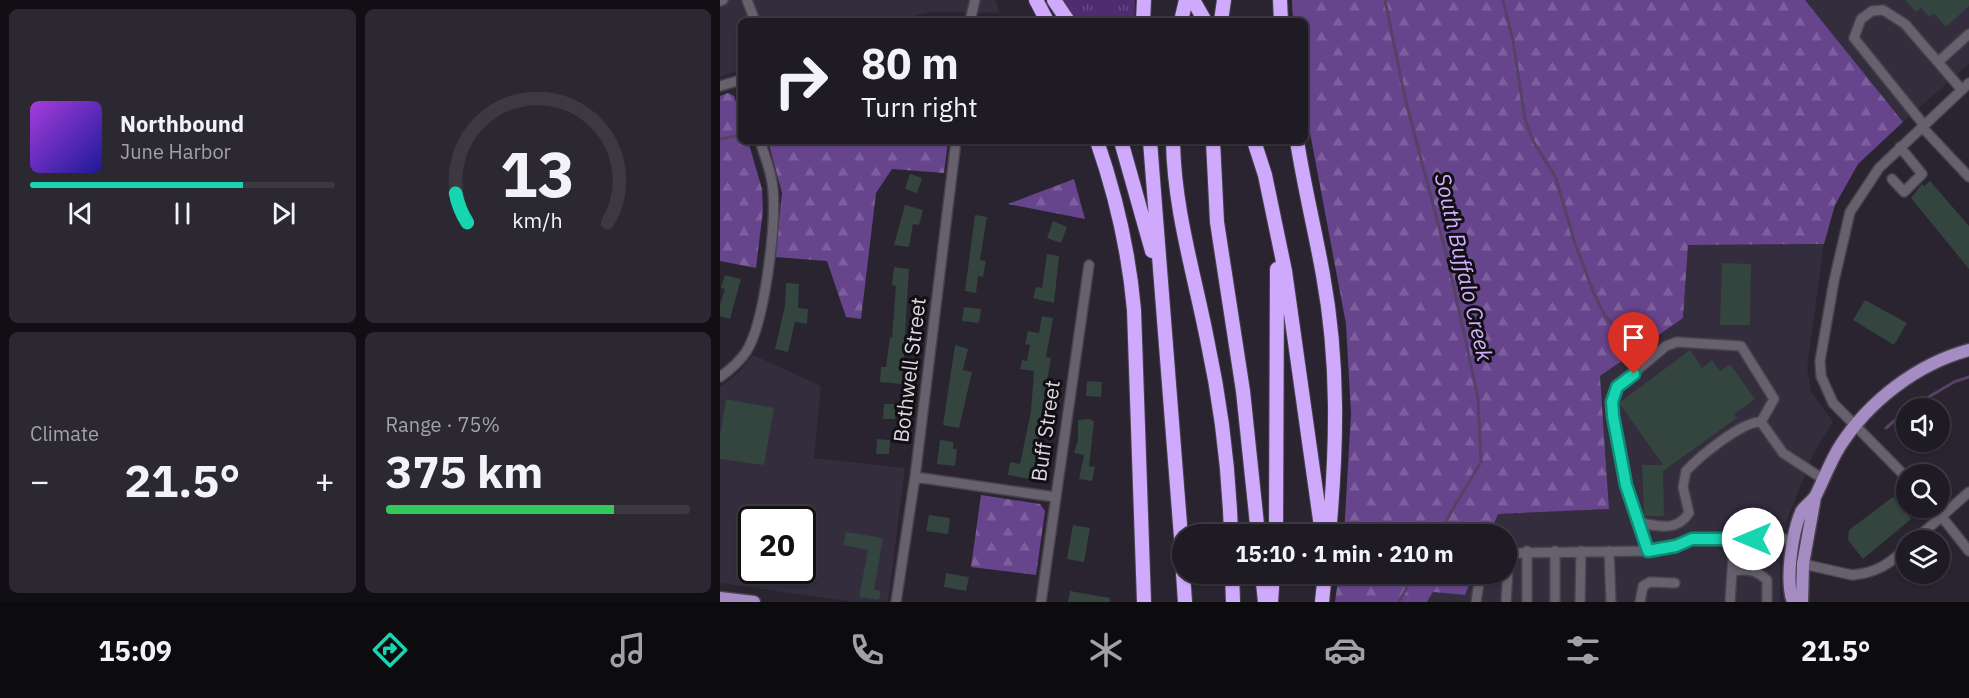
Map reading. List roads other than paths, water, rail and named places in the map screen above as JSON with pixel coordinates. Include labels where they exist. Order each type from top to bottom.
[{"type":"highway","points":[[1036,0],[1045,18]]},
{"type":"highway","points":[[1054,0],[1066,18]]},
{"type":"highway","points":[[1143,18],[1144,0]]},
{"type":"highway","points":[[1182,18],[1185,0]]},
{"type":"highway","points":[[1193,0],[1203,18]]},
{"type":"highway","points":[[1221,18],[1224,0]]},
{"type":"highway","points":[[1280,0],[1281,18]]},
{"type":"highway","points":[[1098,144],[1130,268],[1137,366],[1144,602]]},
{"type":"highway","points":[[1122,144],[1152,252],[1166,355]]},
{"type":"highway","points":[[1150,144],[1180,524]]},
{"type":"highway","points":[[1173,144],[1180,218],[1207,338],[1225,435],[1230,524]]},
{"type":"highway","points":[[1213,144],[1216,222],[1243,392],[1257,524]]},
{"type":"highway","points":[[1255,144],[1285,271],[1321,524]]},
{"type":"highway","points":[[1298,144],[1324,277],[1334,375],[1337,424],[1330,524]]},
{"type":"highway","points":[[1275,222],[1278,282],[1276,524]]},
{"type":"highway","points":[[1184,584],[1185,602]]},
{"type":"highway","points":[[1232,584],[1233,602]]},
{"type":"highway","points":[[1263,584],[1264,602]]},
{"type":"highway","points":[[1271,602],[1272,584]]},
{"type":"highway","points":[[1322,602],[1324,584]]},
{"type":"main road","points":[[1802,602],[1803,564],[1815,497],[1839,447],[1856,424],[1895,386],[1925,369],[1969,350]]},
{"type":"main road","points":[[1793,602],[1790,594],[1794,539],[1802,511],[1815,497]]},
{"type":"main road","points":[[720,598],[754,602]]},
{"type":"street","points":[[747,0],[754,18]]},
{"type":"street","points":[[971,18],[975,0]]},
{"type":"street","points":[[1896,466],[1833,403],[1826,392],[1820,362],[1834,281],[1850,212],[1868,183],[1900,147],[1923,126],[1965,87],[1938,62],[1901,21],[1883,10],[1872,11],[1862,19],[1855,30],[1854,38],[1868,59],[1923,126],[1969,177]]},
{"type":"street","points":[[1938,62],[1969,34]]},
{"type":"street","points":[[720,87],[738,82]]},
{"type":"street","points":[[720,377],[735,366],[747,351],[756,332],[762,304],[774,213],[773,189],[761,144]]},
{"type":"street","name":"Bothwell Street","points":[[896,602],[915,477],[956,144]]},
{"type":"street","points":[[1892,179],[1904,192],[1922,174],[1900,147]]},
{"type":"street","name":"Buff Street","points":[[1041,602],[1089,264]]},
{"type":"street","points":[[1648,551],[1626,485],[1612,402],[1617,387],[1666,346],[1692,341],[1741,346],[1774,399],[1761,422]]},
{"type":"street","points":[[1640,523],[1671,528],[1683,521],[1689,513],[1683,487],[1686,471],[1729,436],[1752,422],[1761,422]]},
{"type":"street","points":[[1761,422],[1784,453],[1822,479]]},
{"type":"street","points":[[915,477],[1055,497]]},
{"type":"street","points":[[1950,508],[1969,492]]},
{"type":"street","points":[[1925,530],[1938,518]]},
{"type":"street","points":[[1943,518],[1969,551]]},
{"type":"street","points":[[1517,553],[1648,551],[1676,546],[1692,539],[1794,539]]},
{"type":"street","points":[[1527,551],[1527,602]]},
{"type":"street","points":[[1555,551],[1555,602]]},
{"type":"street","points":[[1580,602],[1581,551]]},
{"type":"street","points":[[1609,551],[1611,602]]},
{"type":"street","points":[[1730,602],[1733,556]]},
{"type":"street","points":[[1803,564],[1852,575],[1886,567],[1896,558]]},
{"type":"street","points":[[1732,571],[1748,569],[1759,572],[1767,580],[1767,602]]},
{"type":"street","points":[[1640,602],[1643,585],[1650,582],[1674,583]]},
{"type":"street","points":[[1476,602],[1479,584]]},
{"type":"street","points":[[1506,602],[1507,584]]},
{"type":"waterway","name":"South Buffalo Creek","points":[[1385,0],[1405,98],[1449,265],[1478,398],[1481,462],[1444,524]]},
{"type":"waterway","points":[[1503,0],[1513,41],[1525,119],[1533,141],[1556,178],[1575,244],[1595,296],[1604,314],[1618,333]]},
{"type":"waterway","points":[[720,139],[738,136]]},
{"type":"waterway","points":[[1927,398],[1954,382],[1969,377]]},
{"type":"waterway","points":[[1886,428],[1896,420]]},
{"type":"waterway","name":"South Buffalo Creek","points":[[1399,602],[1409,584]]}]
